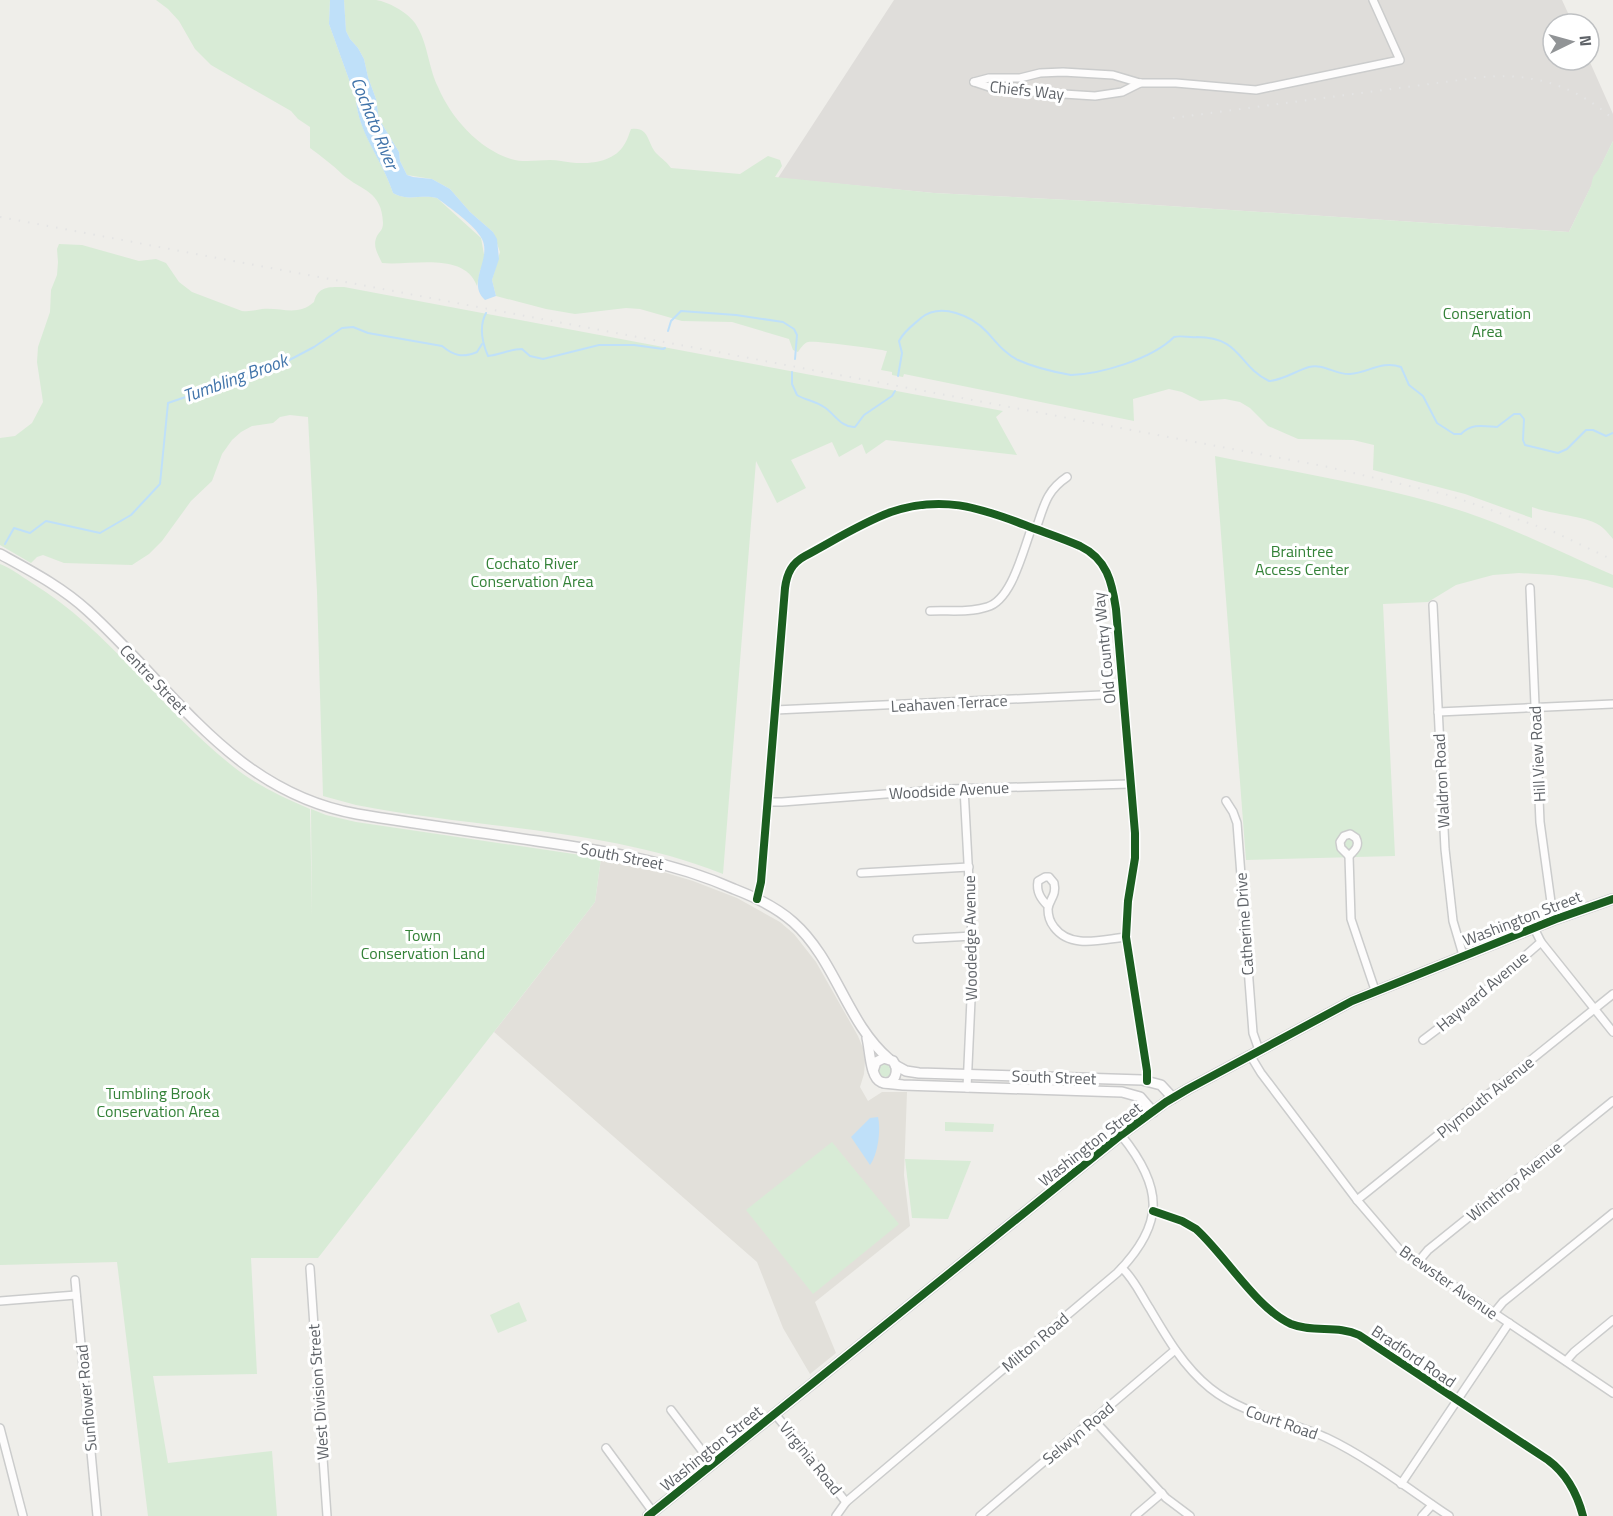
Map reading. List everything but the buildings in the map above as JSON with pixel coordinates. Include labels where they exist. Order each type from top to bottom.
[{"type":"main road","name":"Centre Street","points":[[0,554],[53,584],[89,612],[196,722],[240,763],[271,782],[310,801]]},
{"type":"main road","name":"South Street","points":[[310,801],[357,814],[634,856],[695,874],[757,899],[790,920],[809,939],[834,976],[871,1042],[892,1062],[910,1072],[1147,1081]]},
{"type":"main road","name":"Washington Street","points":[[651,1514],[1121,1135],[1173,1098],[1254,1052],[1375,990],[1613,899]]},
{"type":"main road","name":"South Street","points":[[865,1033],[873,1071]]},
{"type":"main road","points":[[878,1060],[892,1062],[897,1071],[895,1077],[884,1083],[877,1080],[873,1071],[878,1060]]},
{"type":"main road","points":[[1147,1081],[1161,1085],[1173,1098]]},
{"type":"main road","name":"South Street","points":[[884,1083],[966,1088],[1122,1092],[1140,1097],[1153,1112]]},
{"type":"street","name":"Chiefs Way","points":[[1140,83],[1122,92],[1095,96],[998,90],[974,82],[989,78],[1020,78],[1040,73],[1063,72],[1113,75],[1140,83],[1176,83],[1256,90],[1400,60],[1373,0]]},
{"type":"street","points":[[930,611],[981,609],[999,601],[1008,588],[1049,494],[1067,477]]},
{"type":"street","name":"Old Country Way","points":[[757,899],[761,882],[785,582],[791,568],[801,558],[898,510],[951,503],[970,506],[1034,528],[1090,551],[1101,561],[1108,572],[1116,609],[1135,858],[1128,901],[1126,937],[1147,1081]]},
{"type":"street","name":"Hill View Road","points":[[1530,588],[1541,830],[1551,902],[1556,919]]},
{"type":"street","name":"Waldron Road","points":[[1433,604],[1447,872],[1453,921],[1463,955]]},
{"type":"street","name":"Leahaven Terrace","points":[[775,710],[1123,694]]},
{"type":"street","points":[[1438,711],[1613,704]]},
{"type":"street","name":"Woodside Avenue","points":[[768,802],[964,788],[1130,784]]},
{"type":"street","name":"Woodedge Avenue","points":[[964,788],[973,936],[966,1088]]},
{"type":"street","name":"Catherine Drive","points":[[1226,801],[1237,823],[1254,1052]]},
{"type":"street","points":[[1349,855],[1351,919],[1375,990]]},
{"type":"street","points":[[861,873],[969,867]]},
{"type":"street","points":[[1048,906],[1049,919],[1053,926],[1070,939],[1086,942],[1126,937]]},
{"type":"street","points":[[1534,928],[1541,942],[1613,1032]]},
{"type":"street","points":[[917,939],[973,936]]},
{"type":"street","name":"Hayward Avenue","points":[[1423,1040],[1464,1009],[1541,942]]},
{"type":"street","name":"Plymouth Avenue","points":[[1357,1200],[1613,994]]},
{"type":"street","name":"Brewster Avenue","points":[[1254,1052],[1261,1073],[1357,1200],[1393,1243],[1613,1393]]},
{"type":"street","name":"Winthrop Avenue","points":[[1418,1262],[1428,1250],[1613,1101]]},
{"type":"street","name":"Milton Road","points":[[836,1516],[846,1502],[1122,1268],[1140,1244],[1153,1211],[1153,1194],[1136,1154],[1121,1135]]},
{"type":"street","name":"Bradford Road","points":[[1153,1211],[1182,1221],[1196,1229],[1265,1306],[1278,1317],[1304,1328],[1346,1330],[1359,1335],[1558,1468],[1570,1483],[1583,1516]]},
{"type":"street","points":[[1494,1313],[1503,1302],[1613,1213]]},
{"type":"street","name":"West Division Street","points":[[310,1268],[327,1516]]},
{"type":"street","name":"Court Road","points":[[1122,1268],[1132,1279],[1175,1350],[1202,1381],[1231,1402],[1258,1415],[1329,1439],[1449,1516]]},
{"type":"street","name":"Sunflower Road","points":[[75,1280],[97,1516]]},
{"type":"street","points":[[0,1301],[76,1295]]},
{"type":"street","points":[[1566,1361],[1613,1320]]},
{"type":"street","points":[[1401,1484],[1509,1323]]},
{"type":"street","name":"Selwyn Road","points":[[980,1516],[1175,1350]]},
{"type":"street","points":[[671,1410],[712,1464]]},
{"type":"street","name":"Virginia Road","points":[[775,1414],[846,1502]]},
{"type":"street","points":[[1094,1420],[1162,1493],[1190,1516]]},
{"type":"street","points":[[0,1428],[23,1516]]},
{"type":"street","points":[[606,1448],[651,1514]]},
{"type":"street","points":[[1135,1516],[1162,1493]]},
{"type":"street","points":[[1422,1516],[1432,1505]]},
{"type":"shaded area","points":[[894,0],[1562,0],[1568,12],[1541,12],[1541,72],[1594,72],[1613,114],[1613,141],[1569,232],[934,193],[778,178]]},
{"type":"shaded area","points":[[601,858],[693,881],[737,898],[780,922],[794,934],[816,962],[858,1036],[865,1061],[860,1087],[868,1101],[882,1092],[907,1092],[904,1175],[910,1226],[815,1302],[836,1353],[810,1374],[783,1328],[757,1262],[494,1032],[595,902]]},
{"type":"green space","points":[[156,0],[330,0],[329,24],[356,99],[361,123],[393,193],[404,197],[437,198],[481,238],[485,260],[477,286],[470,275],[461,268],[449,264],[436,262],[382,263],[375,243],[382,229],[382,212],[375,198],[310,148],[310,127],[291,111],[211,65],[195,49],[179,21]]},
{"type":"green space","name":"Conservation Area","points":[[344,0],[381,1],[397,8],[412,19],[423,38],[438,87],[458,121],[488,148],[517,160],[587,163],[604,160],[619,152],[631,129],[637,129],[645,133],[654,150],[671,168],[740,174],[768,156],[780,160],[782,166],[775,177],[934,193],[1569,232],[1593,177],[1613,141],[1613,539],[1601,526],[1585,519],[1532,507],[1532,518],[1465,494],[1373,470],[1374,445],[1353,440],[1298,439],[1268,426],[1250,408],[1240,402],[1225,399],[1200,401],[1182,392],[1169,389],[1133,399],[1134,421],[904,374],[903,377],[892,375],[892,372],[881,370],[887,351],[808,342],[798,352],[793,350],[789,339],[732,322],[682,321],[640,309],[626,308],[575,314],[496,296],[492,280],[500,252],[493,232],[470,212],[450,189],[432,179],[407,175],[400,161],[399,152],[379,119],[376,99],[364,59],[346,31]]},
{"type":"green space","name":"Cochato River Conservation Area","points":[[59,244],[82,245],[139,261],[156,259],[166,263],[179,282],[192,292],[242,311],[302,309],[314,302],[321,290],[344,287],[1003,411],[996,417],[1017,455],[886,440],[866,454],[862,444],[839,457],[832,442],[791,460],[806,488],[777,503],[756,461],[723,874],[634,847],[588,838],[356,805],[323,796],[317,592],[308,417],[290,415],[280,417],[273,423],[252,426],[241,432],[222,454],[212,481],[191,501],[162,541],[149,554],[132,565],[64,563],[43,555],[31,563],[0,545],[0,438],[15,436],[32,423],[43,402],[37,362],[38,347],[50,312],[51,290],[57,275]]},
{"type":"green space","name":"Braintree Access Center","points":[[1215,456],[1341,481],[1465,512],[1503,526],[1613,575],[1613,588],[1587,580],[1553,575],[1519,573],[1493,575],[1456,585],[1428,602],[1383,604],[1395,856],[1246,860]]},
{"type":"green space","name":"Tumbling Brook Conservation Area","points":[[0,564],[16,572],[60,602],[86,623],[180,719],[230,764],[258,784],[310,809],[312,916],[311,809],[356,822],[601,858],[595,902],[318,1258],[251,1258],[257,1374],[153,1376],[168,1463],[272,1451],[277,1516],[148,1516],[117,1262],[0,1265]]},
{"type":"green space","points":[[885,1063],[890,1065],[892,1070],[890,1075],[885,1077],[880,1075],[878,1070],[880,1065]]},
{"type":"green space","points":[[945,1122],[994,1124],[993,1132],[945,1131]]},
{"type":"green space","points":[[832,1142],[899,1224],[813,1294],[746,1210]]},
{"type":"green space","points":[[905,1159],[971,1161],[948,1219],[912,1218]]},
{"type":"green space","points":[[519,1302],[527,1321],[498,1333],[490,1315]]},
{"type":"water","points":[[330,0],[344,0],[346,31],[364,59],[376,99],[379,119],[399,152],[400,161],[407,175],[432,179],[450,189],[470,212],[493,232],[497,239],[499,259],[492,280],[496,296],[485,300],[480,293],[478,279],[484,247],[482,239],[474,228],[437,198],[404,197],[393,193],[361,124],[356,99],[329,24]]},
{"type":"water","points":[[878,1117],[878,1142],[870,1165],[851,1137],[870,1118]]},
{"type":"waterway","name":"Cochato River","points":[[668,331],[671,321],[681,311],[736,315],[783,322],[794,329],[797,335],[795,359]]},
{"type":"waterway","name":"Cochato River","points":[[898,376],[902,353],[899,341],[903,334],[929,313],[947,311],[965,316],[981,326],[1005,351],[1018,360],[1071,375],[1097,372],[1126,364],[1153,352],[1174,337],[1211,338],[1231,347],[1251,368],[1269,381],[1314,366],[1350,374],[1388,365],[1401,367],[1409,385],[1423,396],[1437,423],[1454,434],[1461,434],[1474,427],[1497,427],[1514,414],[1520,414],[1524,419],[1523,440],[1525,445],[1558,453],[1567,449],[1586,430],[1593,430],[1606,436],[1613,433]]},
{"type":"waterway","name":"Cochato River","points":[[486,313],[482,334],[488,356],[522,349],[530,356],[543,359],[599,345],[665,348]]},
{"type":"waterway","name":"Tumbling Brook","points":[[5,544],[14,528],[30,533],[46,521],[100,533],[131,515],[160,484],[168,403],[280,365],[314,347],[342,328],[353,327],[368,333],[442,346],[459,355],[477,352],[482,344]]},
{"type":"waterway","name":"Cochato River","points":[[792,372],[792,384],[797,395],[824,407],[850,427],[855,427],[864,415],[892,396],[895,391]]},
{"type":"railway","points":[[1173,118],[1494,76],[1531,79],[1566,89],[1598,107],[1613,119]]},
{"type":"railway","points":[[0,217],[1328,467],[1448,495],[1554,532],[1613,560]]},
{"type":"cycle path","points":[[757,899],[761,882],[785,588],[793,565],[869,521],[891,512],[926,504],[975,508],[1080,546],[1089,551],[1107,572],[1116,609],[1135,833],[1135,858],[1128,901],[1126,937],[1147,1081]]},
{"type":"cycle path","points":[[648,1516],[1121,1135],[1166,1102],[1352,1001],[1556,919],[1613,899]]},
{"type":"cycle path","points":[[1153,1211],[1182,1221],[1196,1229],[1254,1294],[1278,1317],[1299,1327],[1343,1330],[1359,1335],[1548,1460],[1561,1471],[1570,1485],[1583,1516]]},
{"type":"park label","name":"Town Conservation Land","points":[[423,944]]}]
